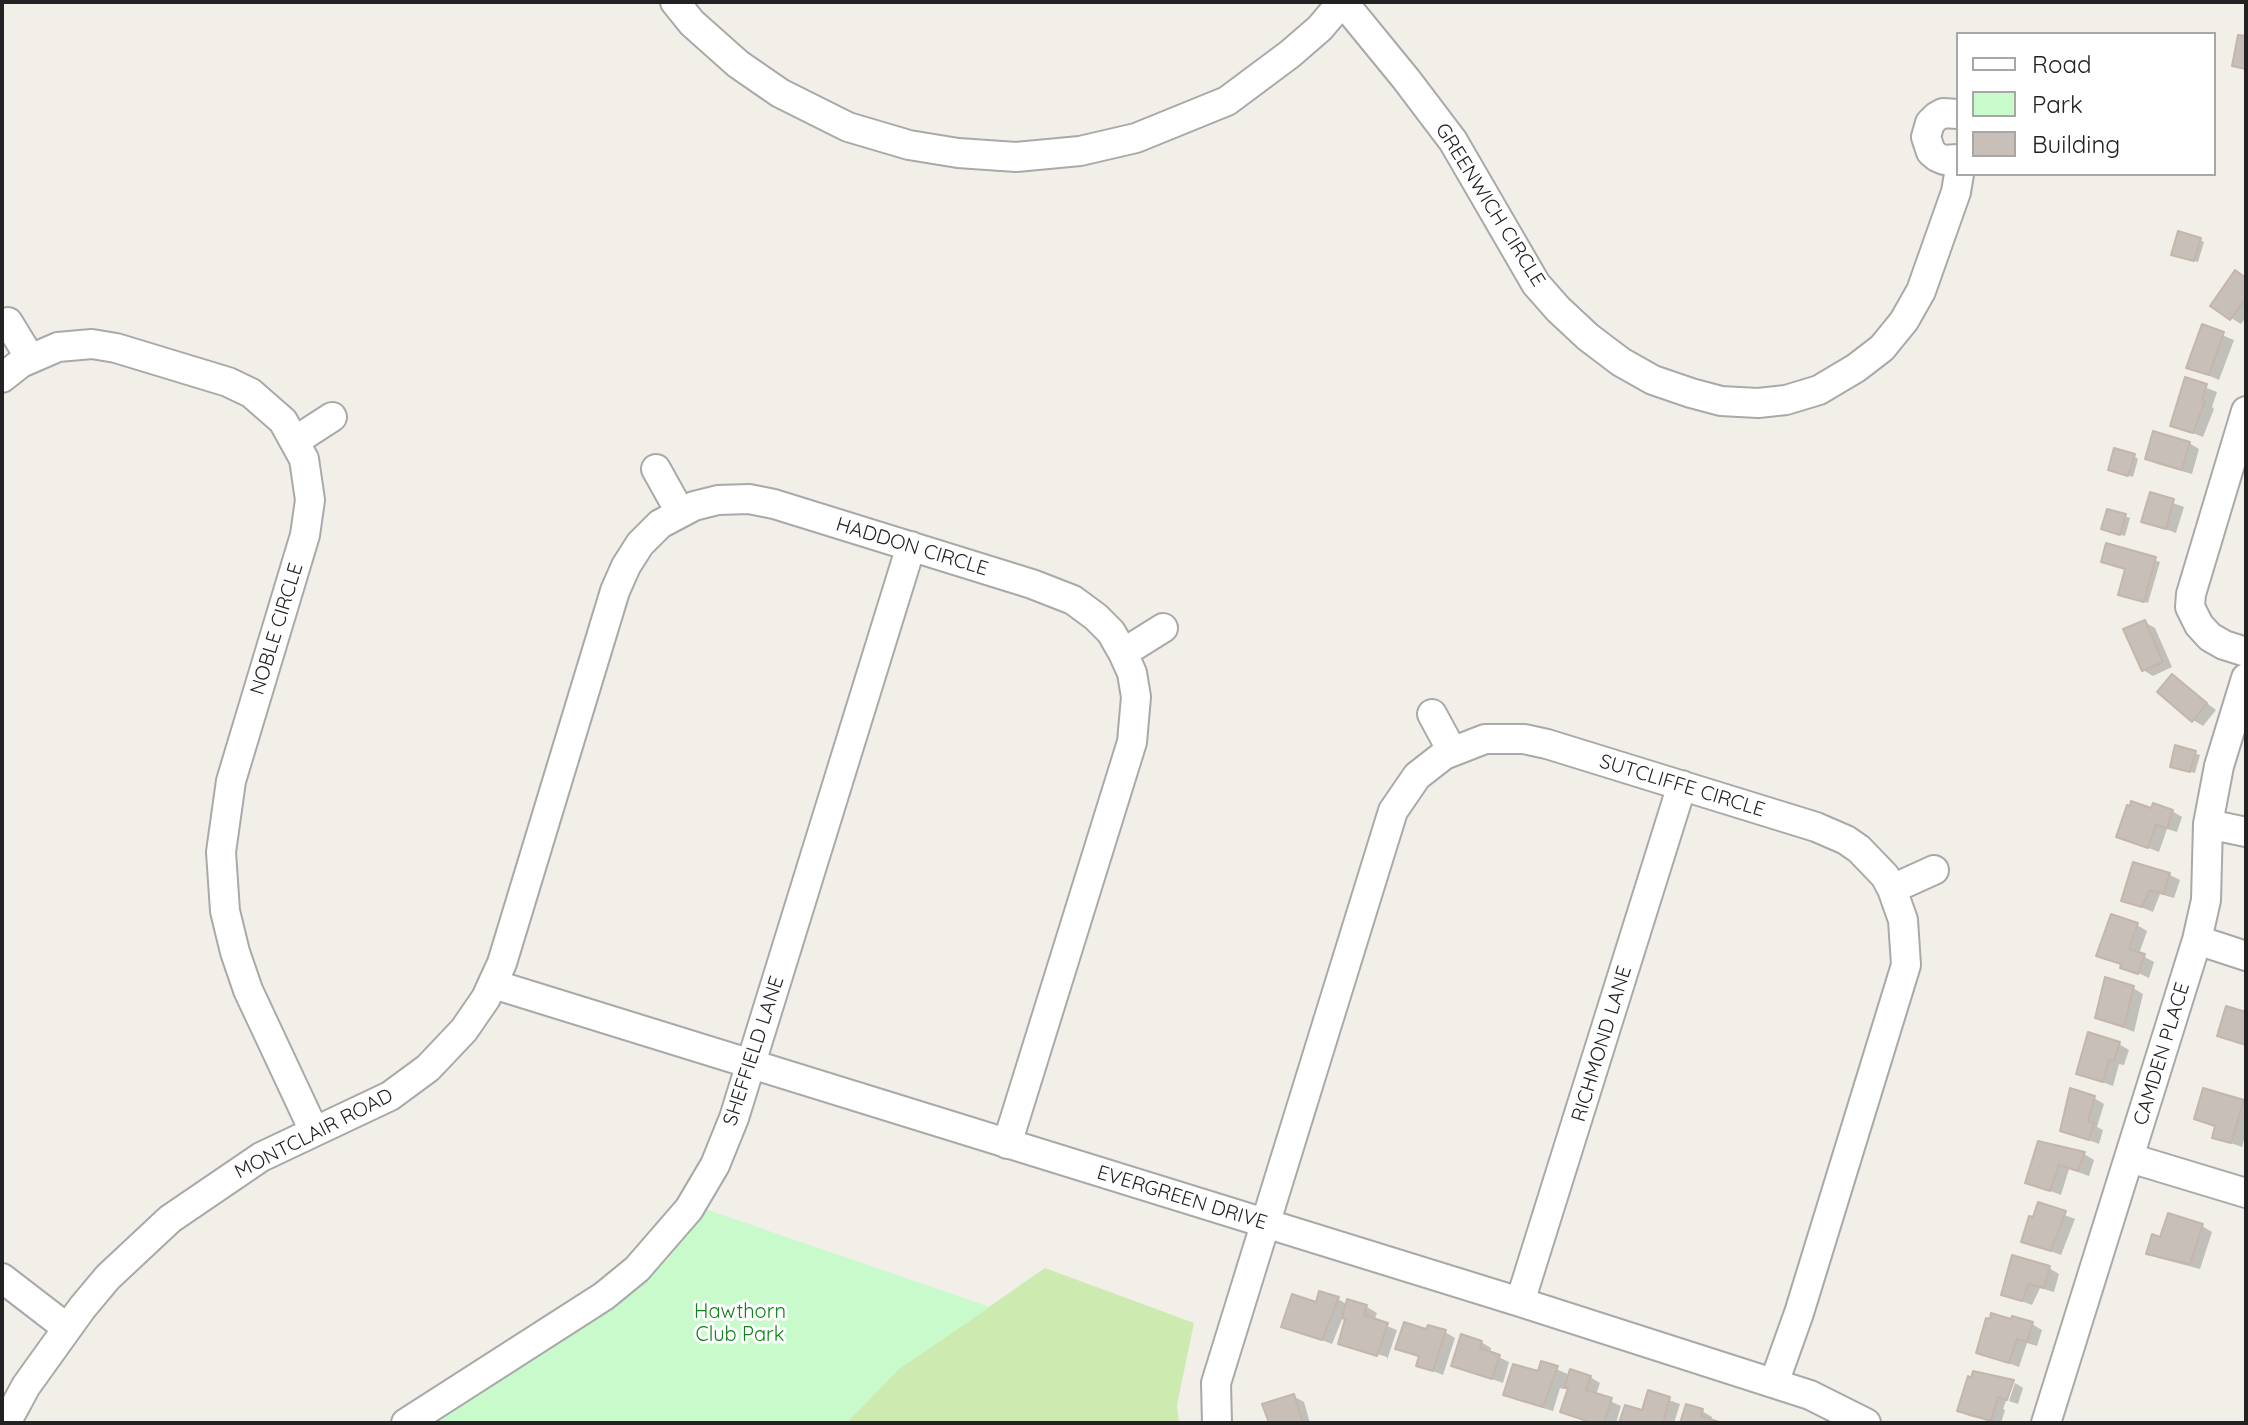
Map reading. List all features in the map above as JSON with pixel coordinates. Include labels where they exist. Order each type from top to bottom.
[{"type":"street","points":[[675,2],[692,23],[738,64],[780,93],[848,127],[909,145],[958,153],[1016,157],[1080,151],[1136,138],[1227,101],[1320,28],[1342,2]]},
{"type":"street","name":"GREENWICH CIRCLE","points":[[1342,2],[1453,141],[1536,284],[1558,309],[1621,362],[1653,380],[1691,393],[1721,401],[1758,403],[1786,400],[1819,390],[1882,348],[1904,321],[1921,291],[1956,192],[1959,176]]},
{"type":"street","points":[[1956,113],[1936,117],[1930,123],[1926,137],[1931,152],[1937,157],[1956,160]]},
{"type":"street","points":[[8,322],[30,358]]},
{"type":"street","name":"NOBLE CIRCLE","points":[[2,378],[30,358],[58,347],[92,344],[116,348],[228,382],[251,393],[283,421],[304,459],[309,486],[305,535],[231,781],[221,852],[225,911],[239,965],[314,1131]]},
{"type":"street","points":[[2246,411],[2191,594],[2190,607],[2199,625],[2210,637],[2246,652]]},
{"type":"street","points":[[295,441],[332,417]]},
{"type":"street","points":[[656,469],[680,512]]},
{"type":"street","name":"HADDON CIRCLE","points":[[493,984],[615,591],[640,544],[660,524],[680,512],[718,500],[749,499],[911,546],[1073,600],[1104,624],[1123,653],[1132,673],[1136,697],[1132,742],[1007,1144]]},
{"type":"street","name":"SHEFFIELD LANE","points":[[406,1423],[604,1296],[637,1269],[682,1219],[715,1165],[734,1118],[911,546]]},
{"type":"street","points":[[1123,653],[1163,628]]},
{"type":"street","name":"CAMDEN PLACE","points":[[2046,1423],[2197,940],[2206,900],[2208,824],[2219,766],[2246,678]]},
{"type":"street","points":[[1432,714],[1452,751]]},
{"type":"street","name":"SUTCLIFFE CIRCLE","points":[[1217,1423],[1216,1383],[1393,811],[1417,776],[1452,751],[1485,739],[1524,739],[1816,827],[1859,849],[1885,876],[1892,889],[1903,920],[1906,943],[1903,977],[1799,1313],[1774,1383]]},
{"type":"street","name":"RICHMOND LANE","points":[[1520,1302],[1682,785]]},
{"type":"street","points":[[2208,824],[2246,832]]},
{"type":"street","points":[[1892,889],[1934,870]]},
{"type":"street","points":[[2197,940],[2246,956]]},
{"type":"street","name":"MONTCLAIR ROAD","points":[[6,1423],[26,1386],[108,1277],[170,1219],[261,1157],[390,1096],[428,1068],[464,1030],[493,984]]},
{"type":"street","name":"EVERGREEN DRIVE","points":[[493,984],[1774,1383],[1810,1395],[1866,1423]]},
{"type":"street","points":[[2130,1158],[2246,1193]]},
{"type":"street","points":[[2,1278],[67,1328]]},
{"type":"green space","name":"Hawthorn Club Park","points":[[705,1209],[990,1307],[899,1369],[846,1423],[421,1423],[502,1379],[631,1293],[668,1259]]},
{"type":"green space","points":[[1045,1268],[1194,1323],[1177,1405],[1179,1423],[846,1423],[899,1369]]},
{"type":"building","points":[[2238,35],[2246,36],[2246,69],[2232,66]]},
{"type":"building","points":[[2178,231],[2201,238],[2194,261],[2171,255]]},
{"type":"building","points":[[2235,270],[2246,278],[2246,298],[2230,320],[2210,306]]},
{"type":"building","points":[[2202,324],[2224,332],[2209,375],[2186,368]]},
{"type":"building","points":[[2185,377],[2207,384],[2202,400],[2205,401],[2193,433],[2170,426]]},
{"type":"building","points":[[2153,431],[2190,442],[2182,470],[2145,459]]},
{"type":"building","points":[[2114,448],[2135,454],[2128,476],[2108,470]]},
{"type":"building","points":[[2150,492],[2174,499],[2166,529],[2141,522]]},
{"type":"building","points":[[2107,509],[2126,514],[2120,535],[2101,529]]},
{"type":"building","points":[[2106,543],[2156,557],[2144,602],[2118,595],[2125,569],[2101,562]]},
{"type":"building","points":[[2145,620],[2163,662],[2142,671],[2123,629]]},
{"type":"building","points":[[2172,674],[2207,703],[2192,722],[2157,692]]},
{"type":"building","points":[[2175,745],[2196,751],[2190,772],[2170,767]]},
{"type":"building","points":[[2131,801],[2151,808],[2153,803],[2173,810],[2167,828],[2156,825],[2148,848],[2116,837]]},
{"type":"building","points":[[2133,862],[2170,873],[2164,894],[2150,890],[2142,907],[2121,901]]},
{"type":"building","points":[[2111,914],[2138,923],[2129,949],[2145,954],[2138,974],[2120,968],[2121,964],[2096,956]]},
{"type":"building","points":[[2105,977],[2134,986],[2124,1027],[2095,1018]]},
{"type":"building","points":[[2226,1006],[2246,1012],[2246,1045],[2217,1036]]},
{"type":"building","points":[[2088,1032],[2120,1042],[2114,1061],[2109,1060],[2103,1082],[2076,1074]]},
{"type":"building","points":[[2070,1088],[2095,1096],[2088,1121],[2094,1123],[2089,1140],[2060,1131]]},
{"type":"building","points":[[2203,1088],[2244,1100],[2231,1143],[2212,1138],[2215,1126],[2194,1119]]},
{"type":"building","points":[[2038,1141],[2085,1152],[2078,1171],[2059,1165],[2050,1191],[2025,1183]]},
{"type":"building","points":[[2038,1202],[2066,1211],[2051,1251],[2021,1242],[2029,1216],[2033,1217]]},
{"type":"building","points":[[2168,1213],[2203,1224],[2190,1264],[2146,1254],[2152,1234],[2160,1237]]},
{"type":"building","points":[[2012,1255],[2050,1266],[2044,1288],[2029,1284],[2022,1301],[2001,1295]]},
{"type":"building","points":[[1319,1291],[1339,1297],[1322,1340],[1281,1327],[1292,1294],[1316,1302]]},
{"type":"building","points":[[1347,1299],[1367,1305],[1364,1315],[1388,1323],[1377,1356],[1338,1344]]},
{"type":"building","points":[[1991,1313],[2033,1322],[2027,1342],[2017,1339],[2009,1363],[1976,1353],[1986,1318],[1990,1319]]},
{"type":"building","points":[[1404,1322],[1426,1329],[1428,1325],[1446,1330],[1433,1371],[1416,1366],[1419,1356],[1395,1349]]},
{"type":"building","points":[[1461,1334],[1482,1341],[1480,1348],[1500,1355],[1492,1379],[1451,1366]]},
{"type":"building","points":[[1541,1361],[1558,1366],[1543,1407],[1503,1395],[1513,1364],[1538,1371]]},
{"type":"building","points":[[1570,1369],[1591,1376],[1586,1390],[1612,1398],[1604,1423],[1593,1423],[1560,1412]]},
{"type":"building","points":[[1973,1371],[2014,1380],[2007,1400],[1998,1397],[1991,1421],[1957,1411],[1968,1376],[1971,1378]]},
{"type":"building","points":[[1648,1390],[1670,1397],[1663,1423],[1619,1423],[1625,1405],[1642,1410]]},
{"type":"building","points":[[1294,1394],[1303,1423],[1269,1423],[1262,1404]]},
{"type":"building","points":[[1686,1404],[1703,1409],[1701,1416],[1722,1423],[1680,1423]]}]
